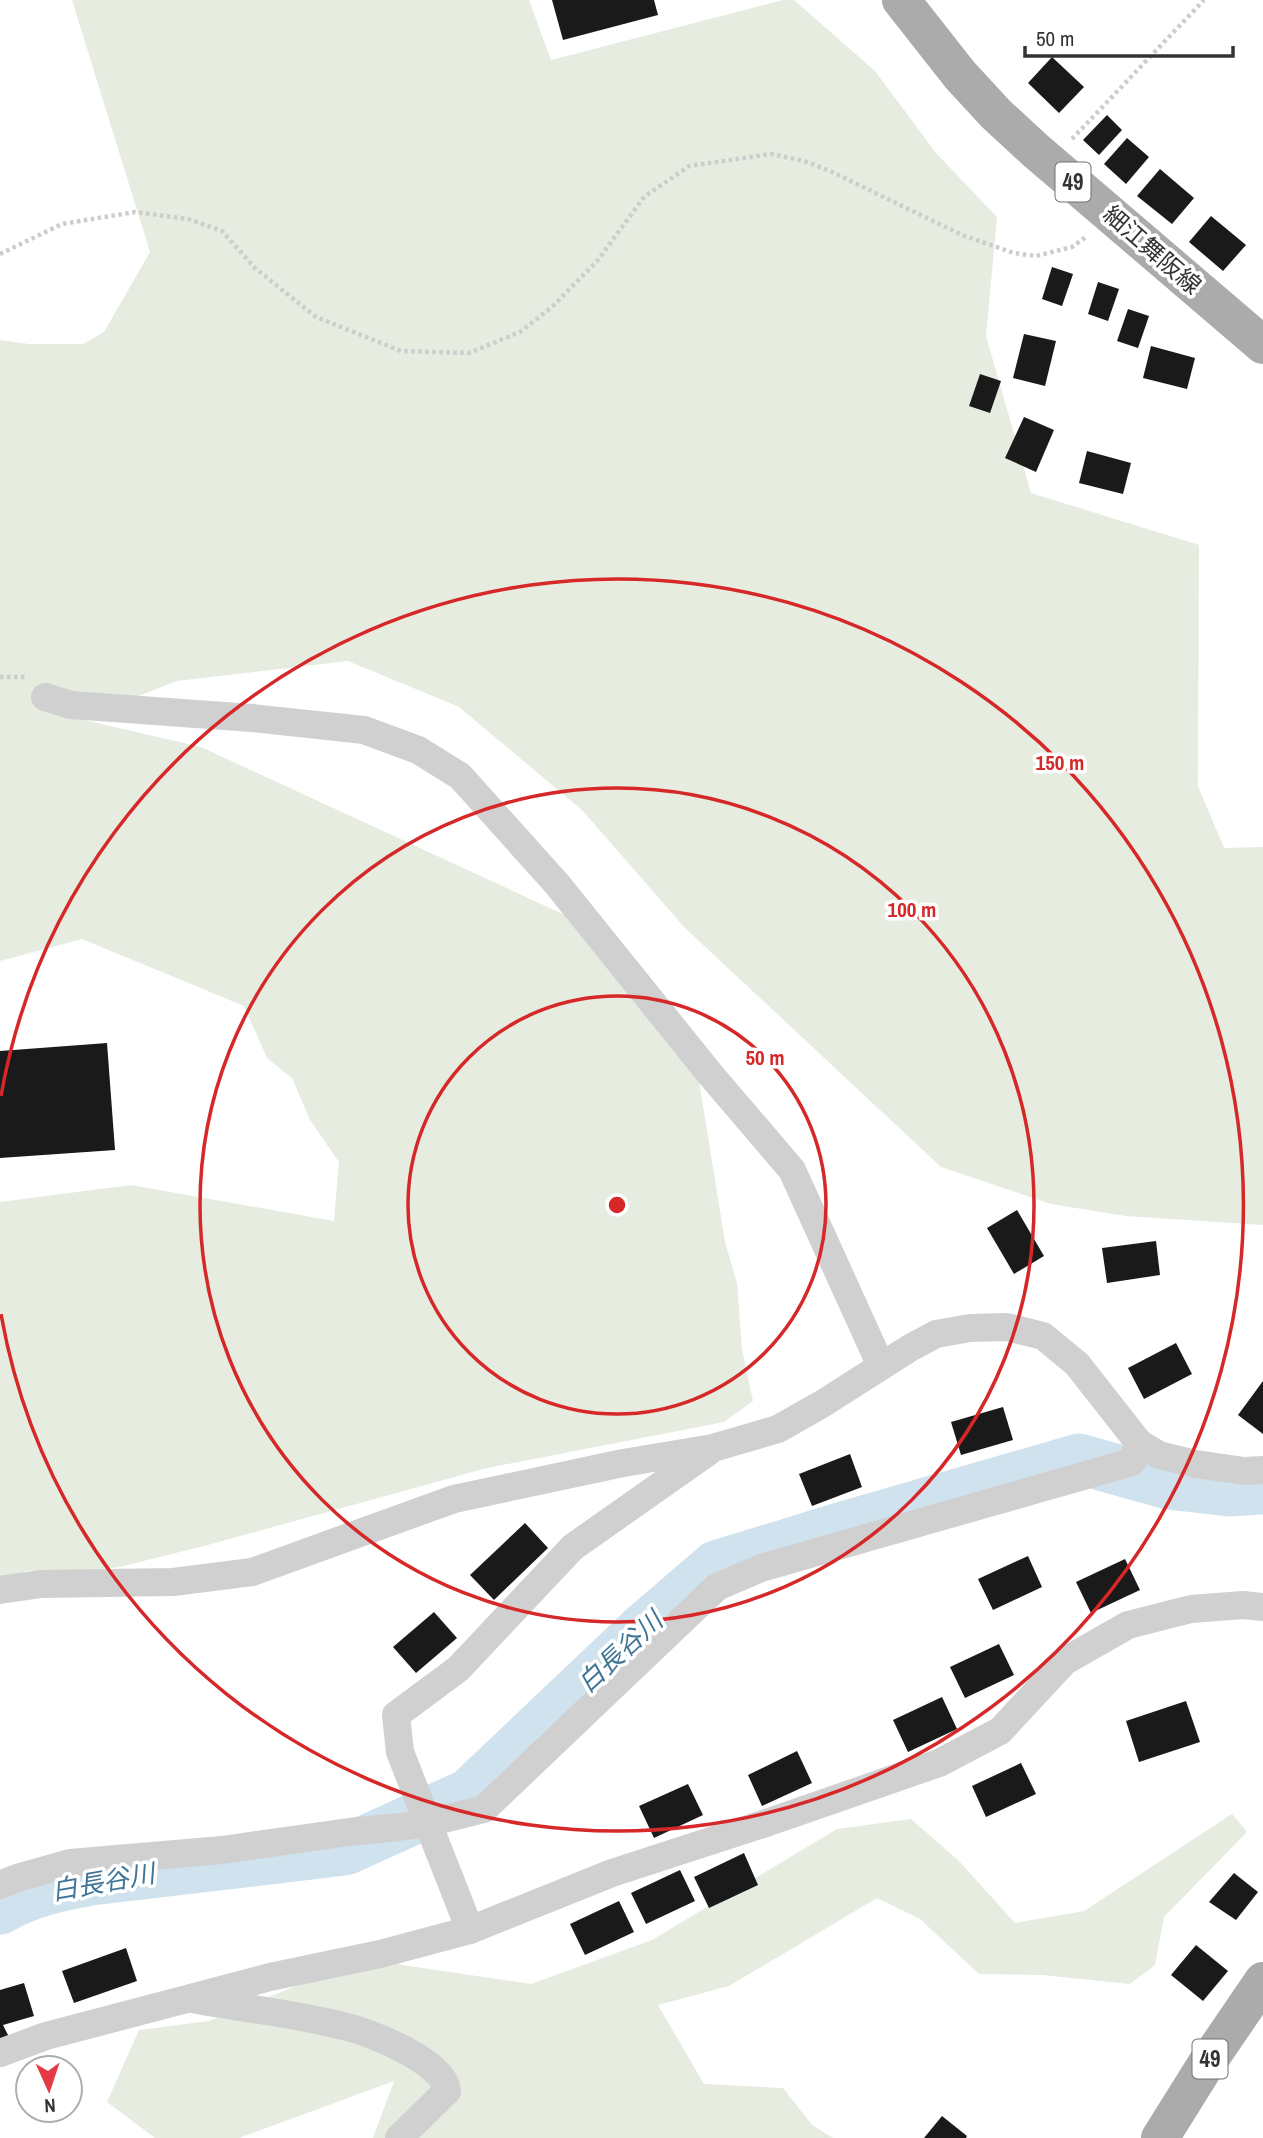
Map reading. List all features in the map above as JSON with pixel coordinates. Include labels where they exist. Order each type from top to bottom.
[{"type":"main road","name":"細江舞阪線","points":[[901,0],[960,75],[996,114],[1263,345]]},
{"type":"main road","name":"49","points":[[1160,2138],[1263,1981]]},
{"type":"street","points":[[45,697],[71,705],[252,718],[364,730],[418,750],[460,776],[557,884],[710,1074],[792,1170],[880,1366]]},
{"type":"street","points":[[0,1590],[41,1584],[173,1582],[253,1572],[454,1499],[713,1448],[778,1429],[936,1335],[970,1328],[1007,1327],[1043,1336],[1077,1364],[1139,1443],[1159,1455],[1244,1471],[1263,1470]]},
{"type":"street","points":[[0,1885],[71,1863],[222,1850],[429,1823],[484,1809],[717,1587],[761,1568],[1132,1462],[1139,1443]]},
{"type":"street","points":[[470,1930],[400,1752],[396,1715],[457,1669],[573,1547],[713,1448]]},
{"type":"street","points":[[0,2053],[46,2036],[270,1977],[380,1954],[470,1930],[612,1873],[939,1763],[1000,1731],[1065,1661],[1128,1625],[1191,1609],[1243,1605],[1263,1607]]},
{"type":"street","points":[[188,1999],[348,2027],[384,2041],[429,2064],[443,2078],[447,2091],[399,2138]]},
{"type":"path","points":[[1049,162],[1204,0]]},
{"type":"path","points":[[0,254],[62,224],[135,212],[188,219],[222,231],[255,268],[316,317],[401,351],[469,353],[520,332],[553,306],[598,260],[644,197],[689,166],[771,154],[804,161],[962,235],[1014,253],[1037,257],[1072,247],[1112,216]]},
{"type":"shaded area","points":[[72,0],[529,0],[551,60],[783,0],[794,0],[875,71],[936,153],[997,217],[986,336],[1031,493],[1199,545],[1198,786],[1224,848],[1263,847],[1263,1225],[1126,1216],[1051,1204],[941,1167],[684,927],[583,811],[459,707],[348,661],[177,681],[80,719],[201,747],[578,921],[696,1062],[725,1242],[737,1283],[742,1349],[753,1401],[724,1422],[487,1468],[119,1567],[60,1574],[26,1571],[0,1588],[0,1202],[131,1185],[334,1221],[339,1162],[310,1120],[292,1078],[267,1058],[244,1006],[82,939],[0,961],[0,340],[29,344],[83,344],[104,332],[150,252]]},
{"type":"shaded area","points":[[1232,1814],[1247,1832],[1164,1917],[1155,1965],[1130,1984],[1042,1975],[979,1974],[920,1919],[877,1898],[729,1986],[658,2005],[704,2084],[783,2088],[812,2125],[833,2138],[373,2138],[394,2081],[239,2138],[155,2138],[107,2102],[139,2030],[209,2021],[363,1959],[531,1984],[652,1940],[837,1829],[911,1819],[958,1860],[1015,1923],[1084,1911]]},
{"type":"building","points":[[552,0],[654,0],[658,15],[563,40]]},
{"type":"building","points":[[1052,57],[1084,87],[1059,113],[1028,83]]},
{"type":"building","points":[[1107,115],[1122,130],[1099,155],[1083,140]]},
{"type":"building","points":[[1127,138],[1149,157],[1126,184],[1104,164]]},
{"type":"building","points":[[1160,169],[1194,198],[1172,224],[1137,196]]},
{"type":"building","points":[[1211,216],[1246,245],[1223,271],[1189,242]]},
{"type":"building","points":[[1052,267],[1073,274],[1062,306],[1042,299]]},
{"type":"building","points":[[1098,282],[1119,289],[1108,321],[1088,314]]},
{"type":"building","points":[[1128,309],[1149,316],[1138,348],[1117,341]]},
{"type":"building","points":[[1024,334],[1056,341],[1045,386],[1013,378]]},
{"type":"building","points":[[1151,346],[1195,358],[1187,389],[1143,378]]},
{"type":"building","points":[[980,374],[1001,381],[990,413],[969,406]]},
{"type":"building","points":[[1024,417],[1054,430],[1036,472],[1005,458]]},
{"type":"building","points":[[1087,451],[1131,463],[1123,494],[1079,483]]},
{"type":"building","points":[[107,1043],[115,1150],[0,1158],[0,1051]]},
{"type":"building","points":[[1017,1210],[1044,1256],[1014,1274],[987,1228]]},
{"type":"building","points":[[1156,1241],[1160,1275],[1107,1283],[1102,1248]]},
{"type":"building","points":[[1176,1343],[1192,1374],[1144,1399],[1128,1368]]},
{"type":"building","points":[[1263,1381],[1263,1434],[1238,1415]]},
{"type":"building","points":[[1003,1407],[1013,1440],[961,1455],[951,1422]]},
{"type":"building","points":[[850,1454],[862,1487],[812,1506],[799,1474]]},
{"type":"building","points":[[525,1523],[548,1548],[494,1600],[470,1575]]},
{"type":"building","points":[[1028,1556],[1042,1587],[993,1610],[978,1579]]},
{"type":"building","points":[[1125,1559],[1140,1590],[1091,1613],[1076,1582]]},
{"type":"building","points":[[434,1612],[457,1638],[416,1673],[393,1647]]},
{"type":"building","points":[[999,1644],[1014,1675],[965,1698],[950,1667]]},
{"type":"building","points":[[942,1697],[957,1729],[908,1752],[893,1720]]},
{"type":"building","points":[[1186,1701],[1200,1742],[1139,1762],[1126,1721]]},
{"type":"building","points":[[797,1751],[812,1783],[762,1806],[748,1775]]},
{"type":"building","points":[[1021,1763],[1036,1794],[986,1817],[972,1786]]},
{"type":"building","points":[[688,1784],[703,1815],[654,1838],[639,1806]]},
{"type":"building","points":[[744,1853],[758,1885],[709,1908],[694,1877]]},
{"type":"building","points":[[680,1870],[695,1901],[646,1924],[631,1893]]},
{"type":"building","points":[[1234,1873],[1258,1892],[1236,1920],[1209,1902]]},
{"type":"building","points":[[619,1901],[634,1932],[585,1955],[570,1924]]},
{"type":"building","points":[[1196,1945],[1228,1971],[1203,2001],[1171,1975]]},
{"type":"building","points":[[126,1948],[137,1981],[74,2003],[62,1971]]},
{"type":"building","points":[[24,1983],[34,2016],[3,2025],[9,2037],[0,2040],[0,1990]]},
{"type":"building","points":[[942,2116],[967,2136],[966,2138],[924,2138]]},
{"type":"waterway","name":"白長谷川","points":[[0,1909],[33,1894],[91,1880],[345,1850],[469,1794],[645,1627],[716,1566],[1079,1459],[1168,1484],[1229,1491],[1263,1489]]}]
